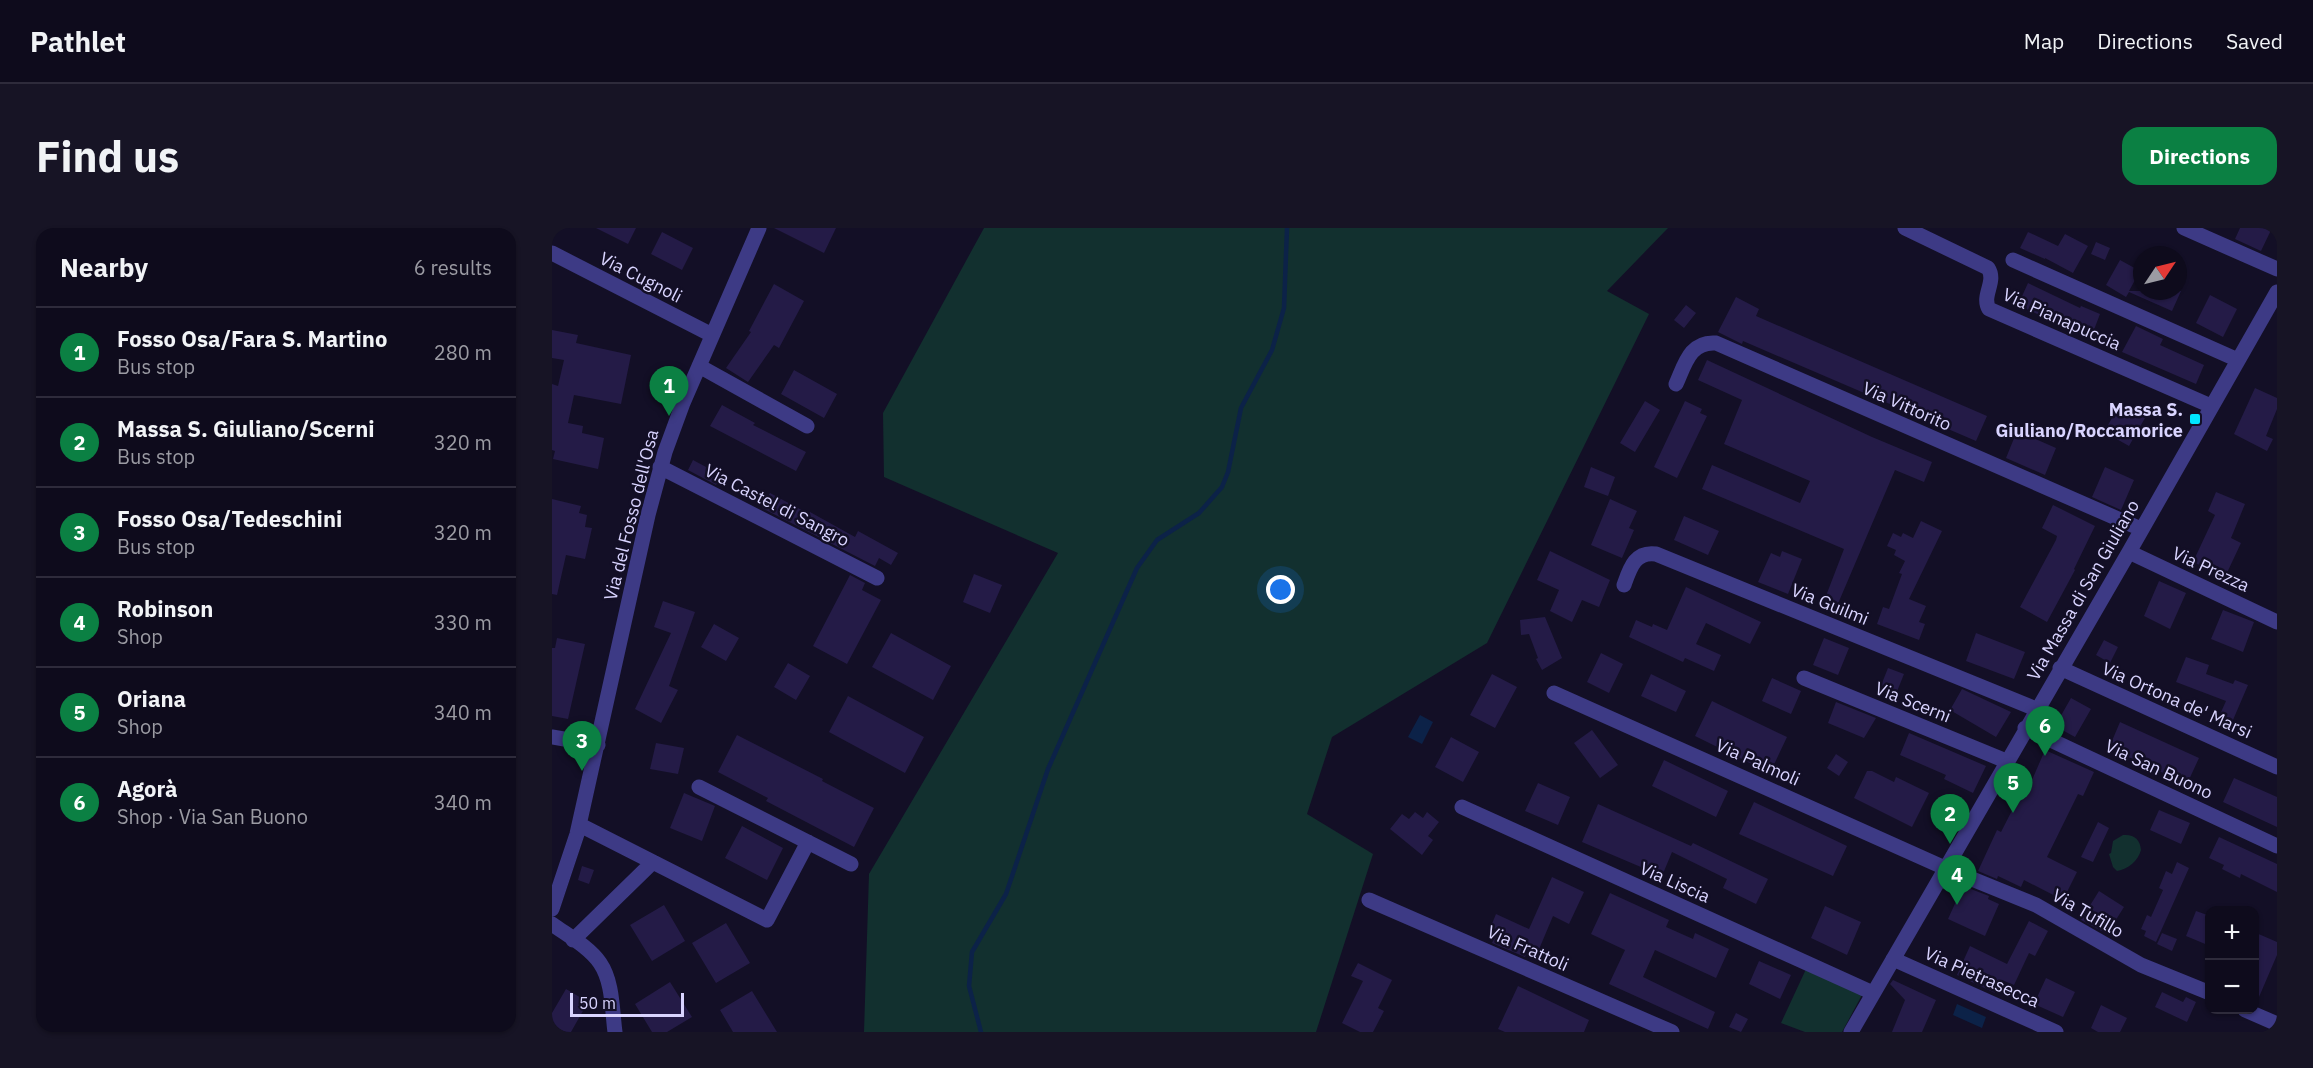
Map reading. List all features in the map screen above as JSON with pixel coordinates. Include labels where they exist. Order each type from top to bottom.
[{"type":"street","name":"Via del Fosso dell'Osa","points":[[552,909],[580,825],[660,468],[676,420],[759,228]]},
{"type":"street","name":"Via Pianapuccia","points":[[1905,228],[1988,268],[1992,279],[1986,300],[1989,309],[2211,406]]},
{"type":"street","points":[[2184,228],[2277,269]]},
{"type":"street","name":"Via Cugnoli","points":[[552,253],[712,335]]},
{"type":"street","points":[[2013,260],[2238,360]]},
{"type":"street","name":"Via Massa di San Giuliano","points":[[1851,1032],[2277,292]]},
{"type":"street","name":"Via Vittorito","points":[[1676,384],[1688,357],[1695,348],[1706,343],[1716,343],[2141,529]]},
{"type":"street","points":[[699,366],[807,426]]},
{"type":"street","name":"Via Castel di Sangro","points":[[660,468],[877,578]]},
{"type":"street","name":"Via Prezza","points":[[2129,552],[2277,622]]},
{"type":"street","name":"Via Guilmi","points":[[1624,585],[1635,560],[1647,553],[1656,554],[2036,709]]},
{"type":"street","name":"Via Ortona de' Marsi","points":[[2060,669],[2277,767]]},
{"type":"street","name":"Via Scerni","points":[[1804,678],[2006,761]]},
{"type":"street","name":"Via Palmoli","points":[[1554,693],[1946,868]]},
{"type":"street","name":"Via San Buono","points":[[2025,728],[2277,846]]},
{"type":"street","points":[[552,736],[598,745]]},
{"type":"street","points":[[699,787],[851,864]]},
{"type":"street","name":"Via Liscia","points":[[1462,807],[1873,993]]},
{"type":"street","points":[[580,825],[767,920],[808,842]]},
{"type":"street","points":[[573,940],[653,862]]},
{"type":"street","name":"Via Tufillo","points":[[1946,868],[2036,905],[2140,965],[2205,991]]},
{"type":"street","name":"Via Frattoli","points":[[1369,900],[1672,1032]]},
{"type":"street","points":[[552,924],[596,957],[605,972],[609,984],[614,1031]]},
{"type":"street","name":"Via Pietrasecca","points":[[1893,958],[2056,1032]]},
{"type":"street","points":[[2254,1014],[2277,1024]]},
{"type":"green space","points":[[984,228],[1668,228],[1607,291],[1649,314],[1487,643],[1332,737],[1307,814],[1373,854],[1316,1032],[864,1032],[869,874],[1058,553],[884,477],[883,413]]},
{"type":"green space","points":[[2123,835],[2136,838],[2141,850],[2138,858],[2132,864],[2117,871],[2113,867],[2109,854],[2113,841]]},
{"type":"green space","points":[[1807,967],[1863,993],[1842,1032],[1805,1032],[1781,1023]]},
{"type":"water","points":[[1420,715],[1433,722],[1422,744],[1408,737]]},
{"type":"water","points":[[1957,1004],[1986,1017],[1982,1028],[1953,1015]]},
{"type":"building","points":[[596,228],[636,228],[628,244]]},
{"type":"building","points":[[774,228],[836,228],[824,253]]},
{"type":"building","points":[[2240,228],[2272,228],[2261,251],[2235,239]]},
{"type":"building","points":[[662,232],[693,248],[682,270],[651,254]]},
{"type":"building","points":[[2028,232],[2058,246],[2065,234],[2088,246],[2073,273],[2020,248]]},
{"type":"building","points":[[2096,242],[2110,248],[2105,260],[2091,254]]},
{"type":"building","points":[[2120,260],[2133,267],[2133,284],[2129,291],[2133,291],[2133,294],[2129,292],[2126,297],[2106,285]]},
{"type":"building","points":[[2028,283],[2080,308],[2081,306],[2100,314],[2092,335],[2052,321],[2018,305]]},
{"type":"building","points":[[774,284],[804,301],[779,348],[774,345],[748,382],[726,368],[751,332],[749,331]]},
{"type":"building","points":[[2210,295],[2237,309],[2223,337],[2196,323]]},
{"type":"building","points":[[1736,297],[1759,309],[1756,316],[1987,416],[1976,441],[1718,332]]},
{"type":"building","points":[[2147,300],[2177,300],[2172,311]]},
{"type":"building","points":[[1686,305],[1696,313],[1684,328],[1674,320]]},
{"type":"building","points":[[2136,326],[2163,339],[2160,345],[2204,365],[2196,384],[2122,352]]},
{"type":"building","points":[[552,330],[578,335],[576,343],[631,355],[621,404],[574,395],[568,423],[583,426],[582,433],[604,438],[598,469],[553,459],[555,451],[552,450],[552,384],[558,386],[564,360],[552,358]]},
{"type":"building","points":[[1707,360],[1872,437],[1932,462],[1924,482],[1895,470],[1837,606],[1824,601],[1844,549],[1702,489],[1712,465],[1800,503],[1810,481],[1724,444],[1742,400],[1698,380]]},
{"type":"building","points":[[794,370],[837,394],[824,418],[781,394]]},
{"type":"building","points":[[2255,388],[2277,398],[2277,409],[2266,436],[2273,439],[2267,451],[2234,434]]},
{"type":"building","points":[[1645,401],[1660,410],[1635,452],[1620,443]]},
{"type":"building","points":[[1685,401],[1702,409],[1700,413],[1707,416],[1677,478],[1654,467]]},
{"type":"building","points":[[2120,404],[2145,418],[2129,446],[2104,432]]},
{"type":"building","points":[[722,405],[755,423],[753,425],[806,452],[796,471],[710,426]]},
{"type":"building","points":[[2017,431],[2056,448],[2045,475],[2006,458]]},
{"type":"building","points":[[693,460],[721,475],[716,485],[688,470]]},
{"type":"building","points":[[1591,467],[1615,477],[1608,496],[1584,487]]},
{"type":"building","points":[[2105,467],[2134,480],[2121,510],[2092,497]]},
{"type":"building","points":[[2216,492],[2245,504],[2231,538],[2241,543],[2225,577],[2193,562],[2215,515],[2208,511]]},
{"type":"building","points":[[770,493],[855,537],[858,531],[898,553],[891,565],[879,558],[875,566],[762,508]]},
{"type":"building","points":[[552,499],[581,506],[579,513],[587,515],[585,527],[592,528],[585,559],[566,555],[557,595],[552,594]]},
{"type":"building","points":[[1610,499],[1637,511],[1629,528],[1634,530],[1622,558],[1591,545]]},
{"type":"building","points":[[2053,505],[2095,526],[2047,622],[2020,607],[2056,540],[2057,536],[2042,528]]},
{"type":"building","points":[[1684,516],[1719,531],[1708,555],[1674,540]]},
{"type":"building","points":[[1921,521],[1942,531],[1909,599],[1926,606],[1919,622],[1925,624],[1919,640],[1877,624],[1883,607],[1889,609],[1902,574],[1899,573],[1905,561],[1894,555],[1896,550],[1887,546],[1893,533],[1901,537],[1903,533],[1913,538]]},
{"type":"building","points":[[1550,551],[1610,580],[1599,607],[1582,600],[1572,622],[1550,611],[1559,590],[1537,580]]},
{"type":"building","points":[[1782,551],[1802,559],[1788,594],[1758,582],[1771,553],[1780,557]]},
{"type":"building","points":[[974,574],[1002,585],[990,613],[963,602]]},
{"type":"building","points":[[850,575],[865,583],[862,590],[881,600],[847,664],[813,646]]},
{"type":"building","points":[[2159,581],[2186,593],[2170,629],[2144,616]]},
{"type":"building","points":[[1686,587],[1761,622],[1750,644],[1706,623],[1696,644],[1721,655],[1714,671],[1685,658],[1683,662],[1629,637],[1636,620],[1667,630]]},
{"type":"building","points":[[663,601],[695,612],[669,686],[678,690],[661,723],[635,709],[671,633],[654,627]]},
{"type":"building","points":[[2223,610],[2254,622],[2243,652],[2211,639]]},
{"type":"building","points":[[1545,617],[1562,658],[1542,670],[1536,659],[1538,658],[1529,634],[1521,635],[1520,620]]},
{"type":"building","points":[[714,624],[739,638],[726,661],[701,647]]},
{"type":"building","points":[[891,633],[951,666],[933,700],[872,667]]},
{"type":"building","points":[[1976,633],[2025,652],[2014,679],[1966,661]]},
{"type":"building","points":[[557,638],[585,644],[568,719],[552,716],[552,648],[555,648]]},
{"type":"building","points":[[1824,638],[1849,648],[1838,675],[1813,665]]},
{"type":"building","points":[[2104,640],[2118,647],[2110,663],[2096,655]]},
{"type":"building","points":[[1601,653],[1623,664],[1609,693],[1587,682]]},
{"type":"building","points":[[2186,657],[2209,665],[2206,674],[2233,684],[2235,680],[2248,685],[2230,727],[2217,721],[2226,701],[2176,682]]},
{"type":"building","points":[[788,663],[810,676],[796,700],[774,687]]},
{"type":"building","points":[[1888,668],[1904,674],[1896,694],[1880,688]]},
{"type":"building","points":[[1492,674],[1517,687],[1495,728],[1470,715]]},
{"type":"building","points":[[1651,674],[1686,691],[1676,712],[1641,696]]},
{"type":"building","points":[[1772,678],[1801,691],[1791,714],[1762,701]]},
{"type":"building","points":[[1962,689],[2011,712],[1996,737],[1950,710]]},
{"type":"building","points":[[848,696],[924,737],[905,773],[829,732]]},
{"type":"building","points":[[2071,698],[2091,709],[2075,737],[2055,726]]},
{"type":"building","points":[[1712,701],[1787,737],[1770,773],[1695,736]]},
{"type":"building","points":[[1836,702],[1876,718],[1864,738],[1828,723]]},
{"type":"building","points":[[2120,722],[2199,758],[2187,784],[2109,748]]},
{"type":"building","points":[[1592,730],[1618,765],[1600,778],[1574,743]]},
{"type":"building","points":[[1909,733],[1986,766],[1973,793],[1944,779],[1946,775],[1900,755]]},
{"type":"building","points":[[737,735],[874,808],[854,847],[766,801],[768,798],[718,772]]},
{"type":"building","points":[[1451,737],[1479,752],[1463,782],[1435,767]]},
{"type":"building","points":[[656,743],[684,748],[678,774],[650,769]]},
{"type":"building","points":[[2045,750],[2094,772],[2083,796],[2078,794],[2047,857],[2077,872],[2063,900],[2024,880],[2021,887],[1998,876],[1997,879],[1978,871],[1997,830],[2001,832],[2025,785],[2029,787]]},
{"type":"building","points":[[1836,754],[1848,762],[1839,776],[1827,768]]},
{"type":"building","points":[[1664,760],[1728,791],[1716,817],[1652,786]]},
{"type":"building","points":[[1867,771],[1872,771],[1894,782],[1896,777],[1929,793],[1912,827],[1854,798]]},
{"type":"building","points":[[2234,778],[2277,797],[2277,827],[2223,802]]},
{"type":"building","points":[[1538,783],[1570,797],[1558,825],[1525,811]]},
{"type":"building","points":[[684,793],[715,806],[702,841],[670,828]]},
{"type":"building","points":[[1754,802],[1847,846],[1833,876],[1739,834]]},
{"type":"building","points":[[1598,804],[1691,846],[1693,843],[1768,879],[1756,904],[1723,888],[1727,879],[1672,852],[1662,876],[1582,842]]},
{"type":"building","points":[[2159,810],[2190,823],[2181,844],[2150,830]]},
{"type":"building","points":[[1415,812],[1423,818],[1427,812],[1439,822],[1428,836],[1433,840],[1422,855],[1390,829],[1402,814],[1409,819]]},
{"type":"building","points":[[2098,822],[2109,828],[2093,862],[2081,857]]},
{"type":"building","points":[[742,826],[783,848],[767,880],[725,858]]},
{"type":"building","points":[[2219,837],[2277,864],[2277,892],[2241,874],[2240,878],[2222,869],[2224,865],[2209,858]]},
{"type":"building","points":[[2177,862],[2189,868],[2156,942],[2144,936],[2146,931],[2141,929],[2147,915],[2151,917],[2163,890],[2159,888],[2166,871],[2172,874]]},
{"type":"building","points":[[582,866],[594,870],[589,884],[578,880]]},
{"type":"building","points":[[1552,877],[1584,892],[1569,924],[1553,916],[1537,954],[1528,950],[1525,957],[1492,943],[1496,934],[1489,931],[1496,914],[1529,929]]},
{"type":"building","points":[[1963,886],[1989,896],[1988,899],[1999,904],[1985,936],[1948,919]]},
{"type":"building","points":[[2099,891],[2124,907],[2107,934],[2081,920]]},
{"type":"building","points":[[1610,893],[1669,920],[1666,927],[1693,939],[1695,933],[1729,949],[1716,978],[1655,950],[1643,977],[1715,1012],[1708,1029],[1609,984],[1625,950],[1591,934]]},
{"type":"building","points":[[664,905],[685,941],[652,961],[630,925]]},
{"type":"building","points":[[1825,906],[1861,922],[1847,955],[1811,938]]},
{"type":"building","points":[[2196,911],[2205,914],[2205,944],[2186,936]]},
{"type":"building","points":[[2029,921],[2048,931],[2035,956],[2029,953],[2014,985],[2002,980],[1995,993],[1957,975],[1970,946],[2007,964]]},
{"type":"building","points":[[726,923],[750,963],[716,983],[692,943]]},
{"type":"building","points":[[2162,933],[2177,939],[2172,951],[2157,944]]},
{"type":"building","points":[[2259,934],[2277,942],[2277,955],[2259,997]]},
{"type":"building","points":[[1759,961],[1791,975],[1780,999],[1749,984]]},
{"type":"building","points":[[1358,963],[1392,980],[1378,1008],[1384,1011],[1373,1032],[1360,1032],[1342,1023],[1363,981],[1351,976]]},
{"type":"building","points":[[2046,978],[2075,992],[2063,1017],[2034,1004]]},
{"type":"building","points":[[1893,980],[1936,1000],[1922,1032],[1892,1032],[1905,1000],[1890,984]]},
{"type":"building","points":[[670,982],[692,1017],[667,1032],[652,1032],[635,1004]]},
{"type":"building","points":[[1518,986],[1589,1020],[1584,1032],[1505,1032],[1498,1029]]},
{"type":"building","points":[[566,989],[588,1002],[571,1032],[565,1032],[552,1025],[552,1013]]},
{"type":"building","points":[[752,991],[777,1032],[733,1032],[720,1010]]},
{"type":"building","points":[[2162,992],[2183,1002],[2186,997],[2196,1002],[2187,1022],[2155,1007]]},
{"type":"building","points":[[2101,1005],[2127,1018],[2120,1032],[2098,1032],[2091,1028]]},
{"type":"building","points":[[1736,1013],[1748,1019],[1741,1032],[1729,1027]]},
{"type":"waterway","points":[[981,1032],[969,986],[972,952],[1006,894],[1048,769],[1137,568],[1157,540],[1199,513],[1222,487],[1228,472],[1241,408],[1272,350],[1284,308],[1287,228]]},
{"type":"place","name":"Fosso Osa/Fara S. Martino","points":[[669,416]]},
{"type":"place","name":"Massa S. Giuliano/Roccamorice","points":[[2195,419]]},
{"type":"place","name":"Agorà","points":[[2045,756]]},
{"type":"place","name":"Fosso Osa/Tedeschini","points":[[582,771]]},
{"type":"place","name":"Oriana","points":[[2013,813]]},
{"type":"place","name":"Massa S. Giuliano/Scerni","points":[[1950,844]]},
{"type":"place","name":"Robinson","points":[[1957,905]]}]
